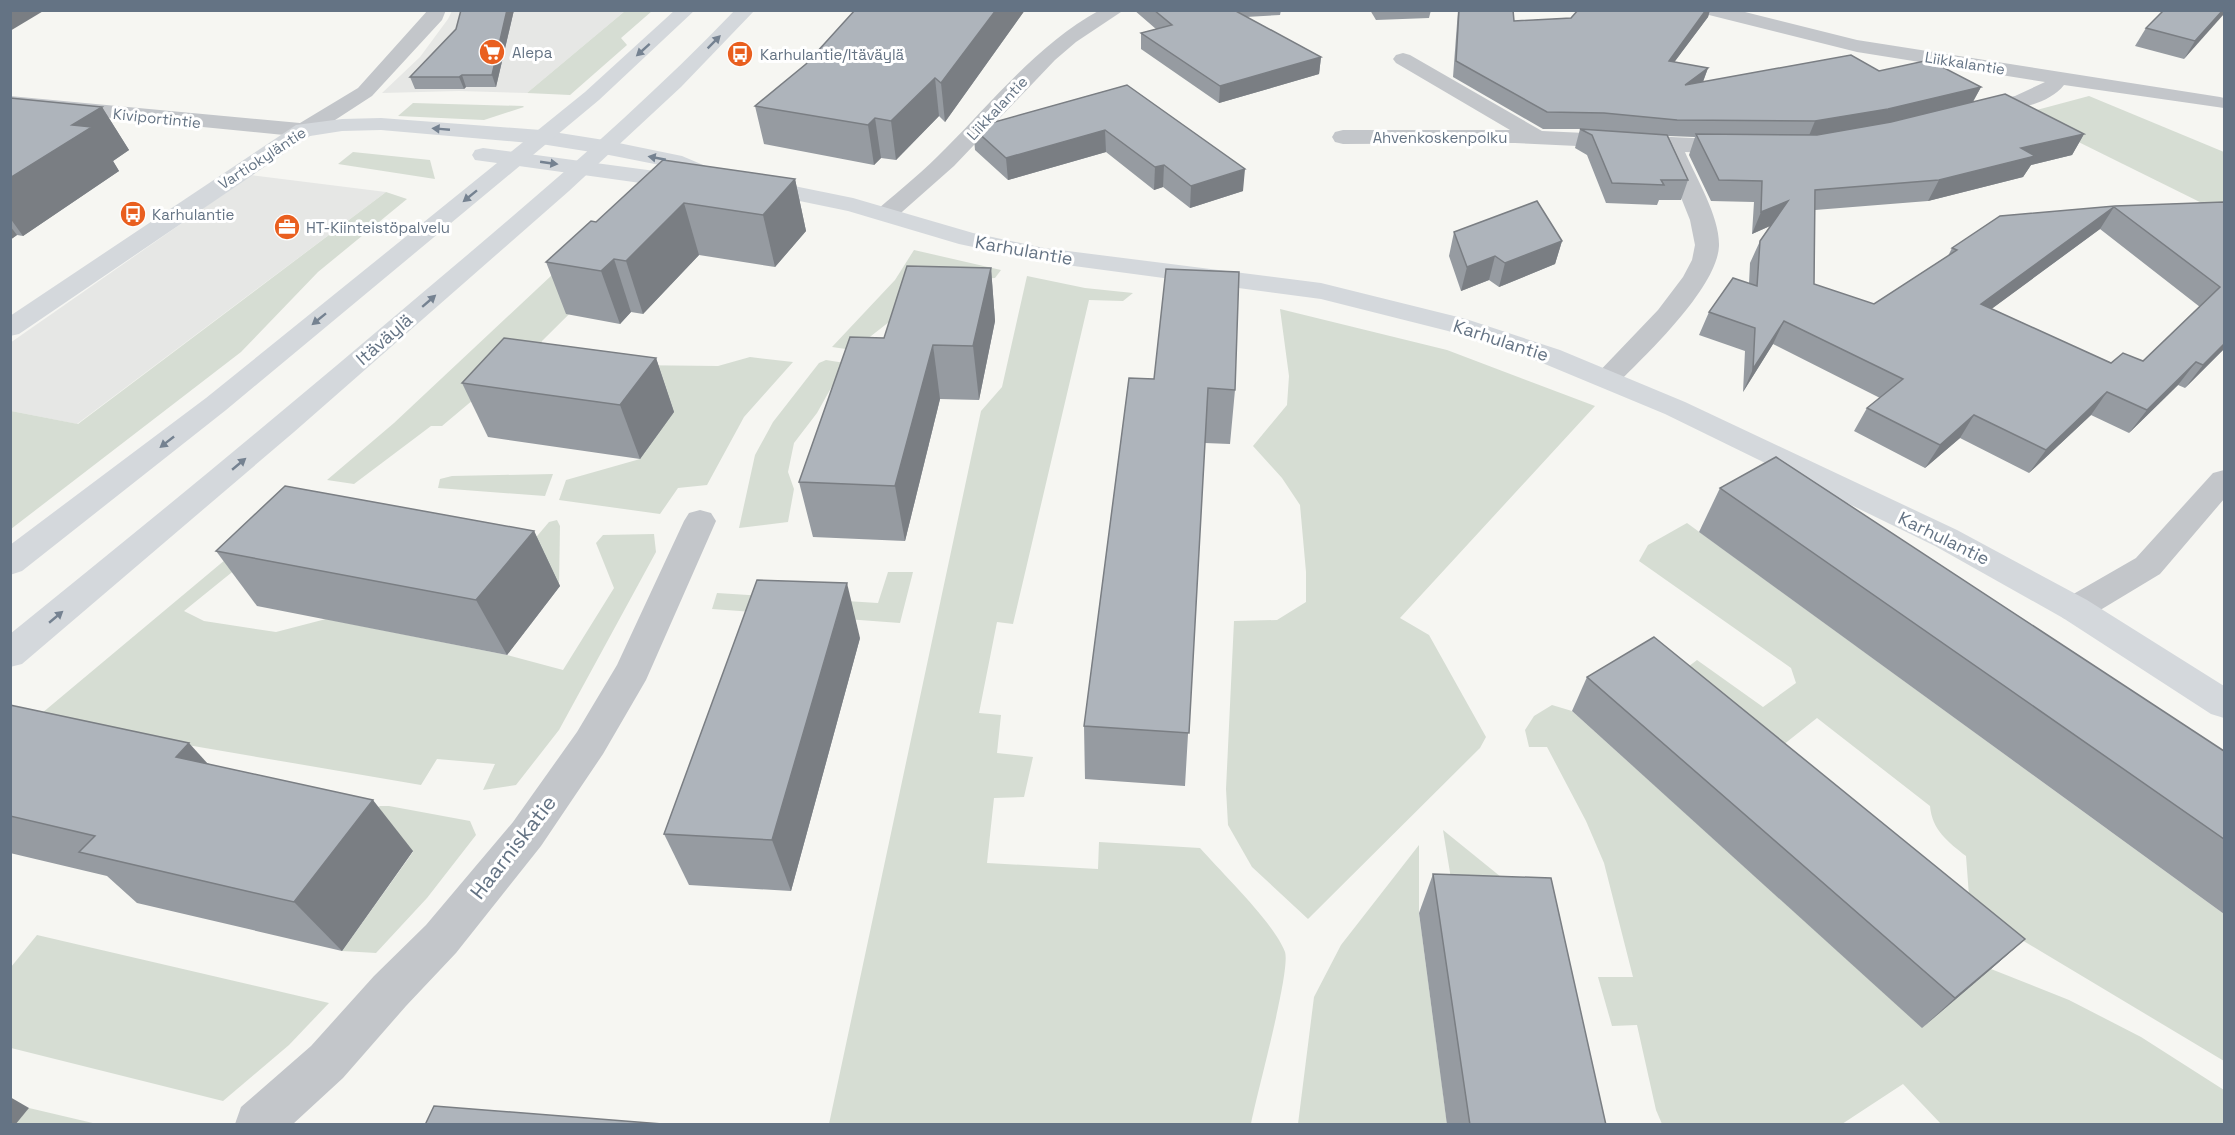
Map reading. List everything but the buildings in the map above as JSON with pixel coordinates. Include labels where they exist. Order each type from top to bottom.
[{"type":"main road","points":[[10,563],[216,404],[592,96],[686,10]]},
{"type":"main road","name":"Itäväylä","points":[[10,654],[197,499],[593,157],[643,113],[746,10]]},
{"type":"main road","name":"Kiviportintie","points":[[304,130],[342,125],[381,124],[541,137]]},
{"type":"main road","name":"Kiviportintie","points":[[304,130],[329,138],[426,149]]},
{"type":"main road","name":"Vartiokyläntie","points":[[10,328],[304,130]]},
{"type":"main road","name":"Karhulantie","points":[[541,137],[650,178],[708,175],[768,186],[886,214],[956,236],[1044,255],[1321,291],[1457,325],[1551,356],[1675,408],[1946,538],[2075,609],[2224,704]]},
{"type":"main road","points":[[459,152],[515,158]]},
{"type":"main road","name":"Karhulantie","points":[[515,158],[593,157]]},
{"type":"street","name":"Vartiokyläntie","points":[[304,130],[327,117],[376,82],[435,16],[437,10]]},
{"type":"street","name":"Liikkalantie","points":[[886,214],[952,155],[1047,55],[1076,33],[1115,10]]},
{"type":"street","name":"Liikkalantie","points":[[1712,10],[1857,46],[2220,103]]},
{"type":"street","name":"Ahvenkoskenpolku","points":[[1403,58],[1538,137]]},
{"type":"street","points":[[1959,114],[2037,95],[2055,85],[2059,78]]},
{"type":"street","name":"Kiviportintie","points":[[10,102],[304,130]]},
{"type":"street","name":"Ahvenkoskenpolku","points":[[1342,137],[1538,137],[1671,146],[1762,148]]},
{"type":"street","points":[[1607,378],[1632,354],[1695,282],[1703,265],[1707,248],[1703,225],[1671,146]]},
{"type":"street","points":[[2075,609],[2148,566],[2224,480]]},
{"type":"street","name":"Haarniskatie","points":[[258,1125],[327,1062],[390,991],[441,939],[527,834],[590,743],[633,670],[700,520]]},
{"type":"shaded area","points":[[452,11],[625,11],[527,93],[459,91],[382,93],[420,57]]},
{"type":"shaded area","points":[[625,11],[652,11],[621,38],[627,45],[570,95],[527,93]]},
{"type":"shaded area","points":[[2089,96],[2224,152],[2224,211],[2220,212],[2022,114]]},
{"type":"shaded area","points":[[413,103],[524,107],[484,120],[398,116]]},
{"type":"shaded area","points":[[353,152],[430,160],[435,179],[338,164]]},
{"type":"shaded area","points":[[251,175],[386,192],[77,424],[11,411],[10,343]]},
{"type":"shaded area","points":[[386,192],[407,199],[318,272],[241,352],[11,529],[11,411],[78,424]]},
{"type":"shaded area","points":[[676,208],[542,341],[534,364],[718,366],[750,357],[793,362],[744,417],[707,485],[678,488],[660,514],[559,500],[566,480],[640,459],[486,389],[442,426],[431,426],[354,484],[327,480],[394,423],[616,215]]},
{"type":"shaded area","points":[[914,250],[1001,270],[995,278],[976,279],[907,308],[853,350],[832,347],[895,280]]},
{"type":"shaded area","points":[[1027,276],[1085,288],[1133,293],[1123,301],[1089,300],[1013,624],[997,622],[979,713],[1001,715],[997,753],[1033,757],[1024,797],[994,798],[987,863],[1098,869],[1099,842],[1200,848],[1260,913],[1285,952],[1283,983],[1251,1124],[829,1124],[981,411],[1002,387]]},
{"type":"shaded area","points":[[1280,309],[1447,350],[1595,406],[1400,618],[1429,635],[1486,737],[1480,748],[1308,919],[1252,867],[1228,825],[1226,789],[1234,621],[1277,620],[1306,602],[1306,572],[1300,505],[1282,478],[1253,446],[1287,405],[1289,376]]},
{"type":"shaded area","points":[[826,360],[845,363],[817,413],[794,443],[788,472],[794,489],[788,522],[739,528],[755,455],[773,422],[819,363]]},
{"type":"shaded area","points":[[553,474],[545,496],[438,488],[440,479],[452,476]]},
{"type":"shaded area","points":[[298,499],[315,505],[184,611],[204,621],[276,632],[326,619],[507,655],[563,670],[614,588],[596,543],[603,535],[654,534],[656,552],[559,730],[516,785],[483,790],[495,764],[437,759],[421,785],[59,723],[11,739]]},
{"type":"shaded area","points":[[557,520],[560,526],[559,586],[504,575],[549,522]]},
{"type":"shaded area","points":[[1687,523],[2224,914],[2224,1061],[1970,909],[1966,856],[1938,829],[1930,806],[1817,718],[1778,749],[1680,673],[1697,660],[1763,707],[1796,683],[1791,668],[1639,561],[1648,545]]},
{"type":"shaded area","points":[[888,572],[913,572],[900,623],[712,609],[717,593],[878,603]]},
{"type":"shaded area","points":[[1552,705],[1572,711],[1922,1027],[1991,969],[2069,1000],[2141,1037],[2224,1090],[2224,1124],[1941,1124],[1903,1084],[1842,1124],[1662,1124],[1656,1110],[1637,1025],[1612,1026],[1598,977],[1633,977],[1604,863],[1586,821],[1547,747],[1529,747],[1525,730],[1534,716]]},
{"type":"shaded area","points":[[380,806],[470,821],[476,835],[427,898],[376,953],[342,951],[413,852],[374,810]]},
{"type":"shaded area","points":[[1443,830],[1543,911],[1456,909]]},
{"type":"shaded area","points":[[1419,845],[1419,913],[1447,1124],[1298,1124],[1314,997],[1341,945]]},
{"type":"shaded area","points":[[37,935],[329,1003],[289,1045],[223,1101],[11,1048],[11,967]]},
{"type":"shaded area","points":[[29,1108],[97,1124],[15,1124]]},
{"type":"place","name":"Alepa","points":[[492,52]]},
{"type":"place","name":"Karhulantie/Itäväylä","points":[[740,54]]},
{"type":"place","name":"Karhulantie","points":[[133,214]]},
{"type":"place","name":"HT-Kiinteistöpalvelu","points":[[287,227]]}]
